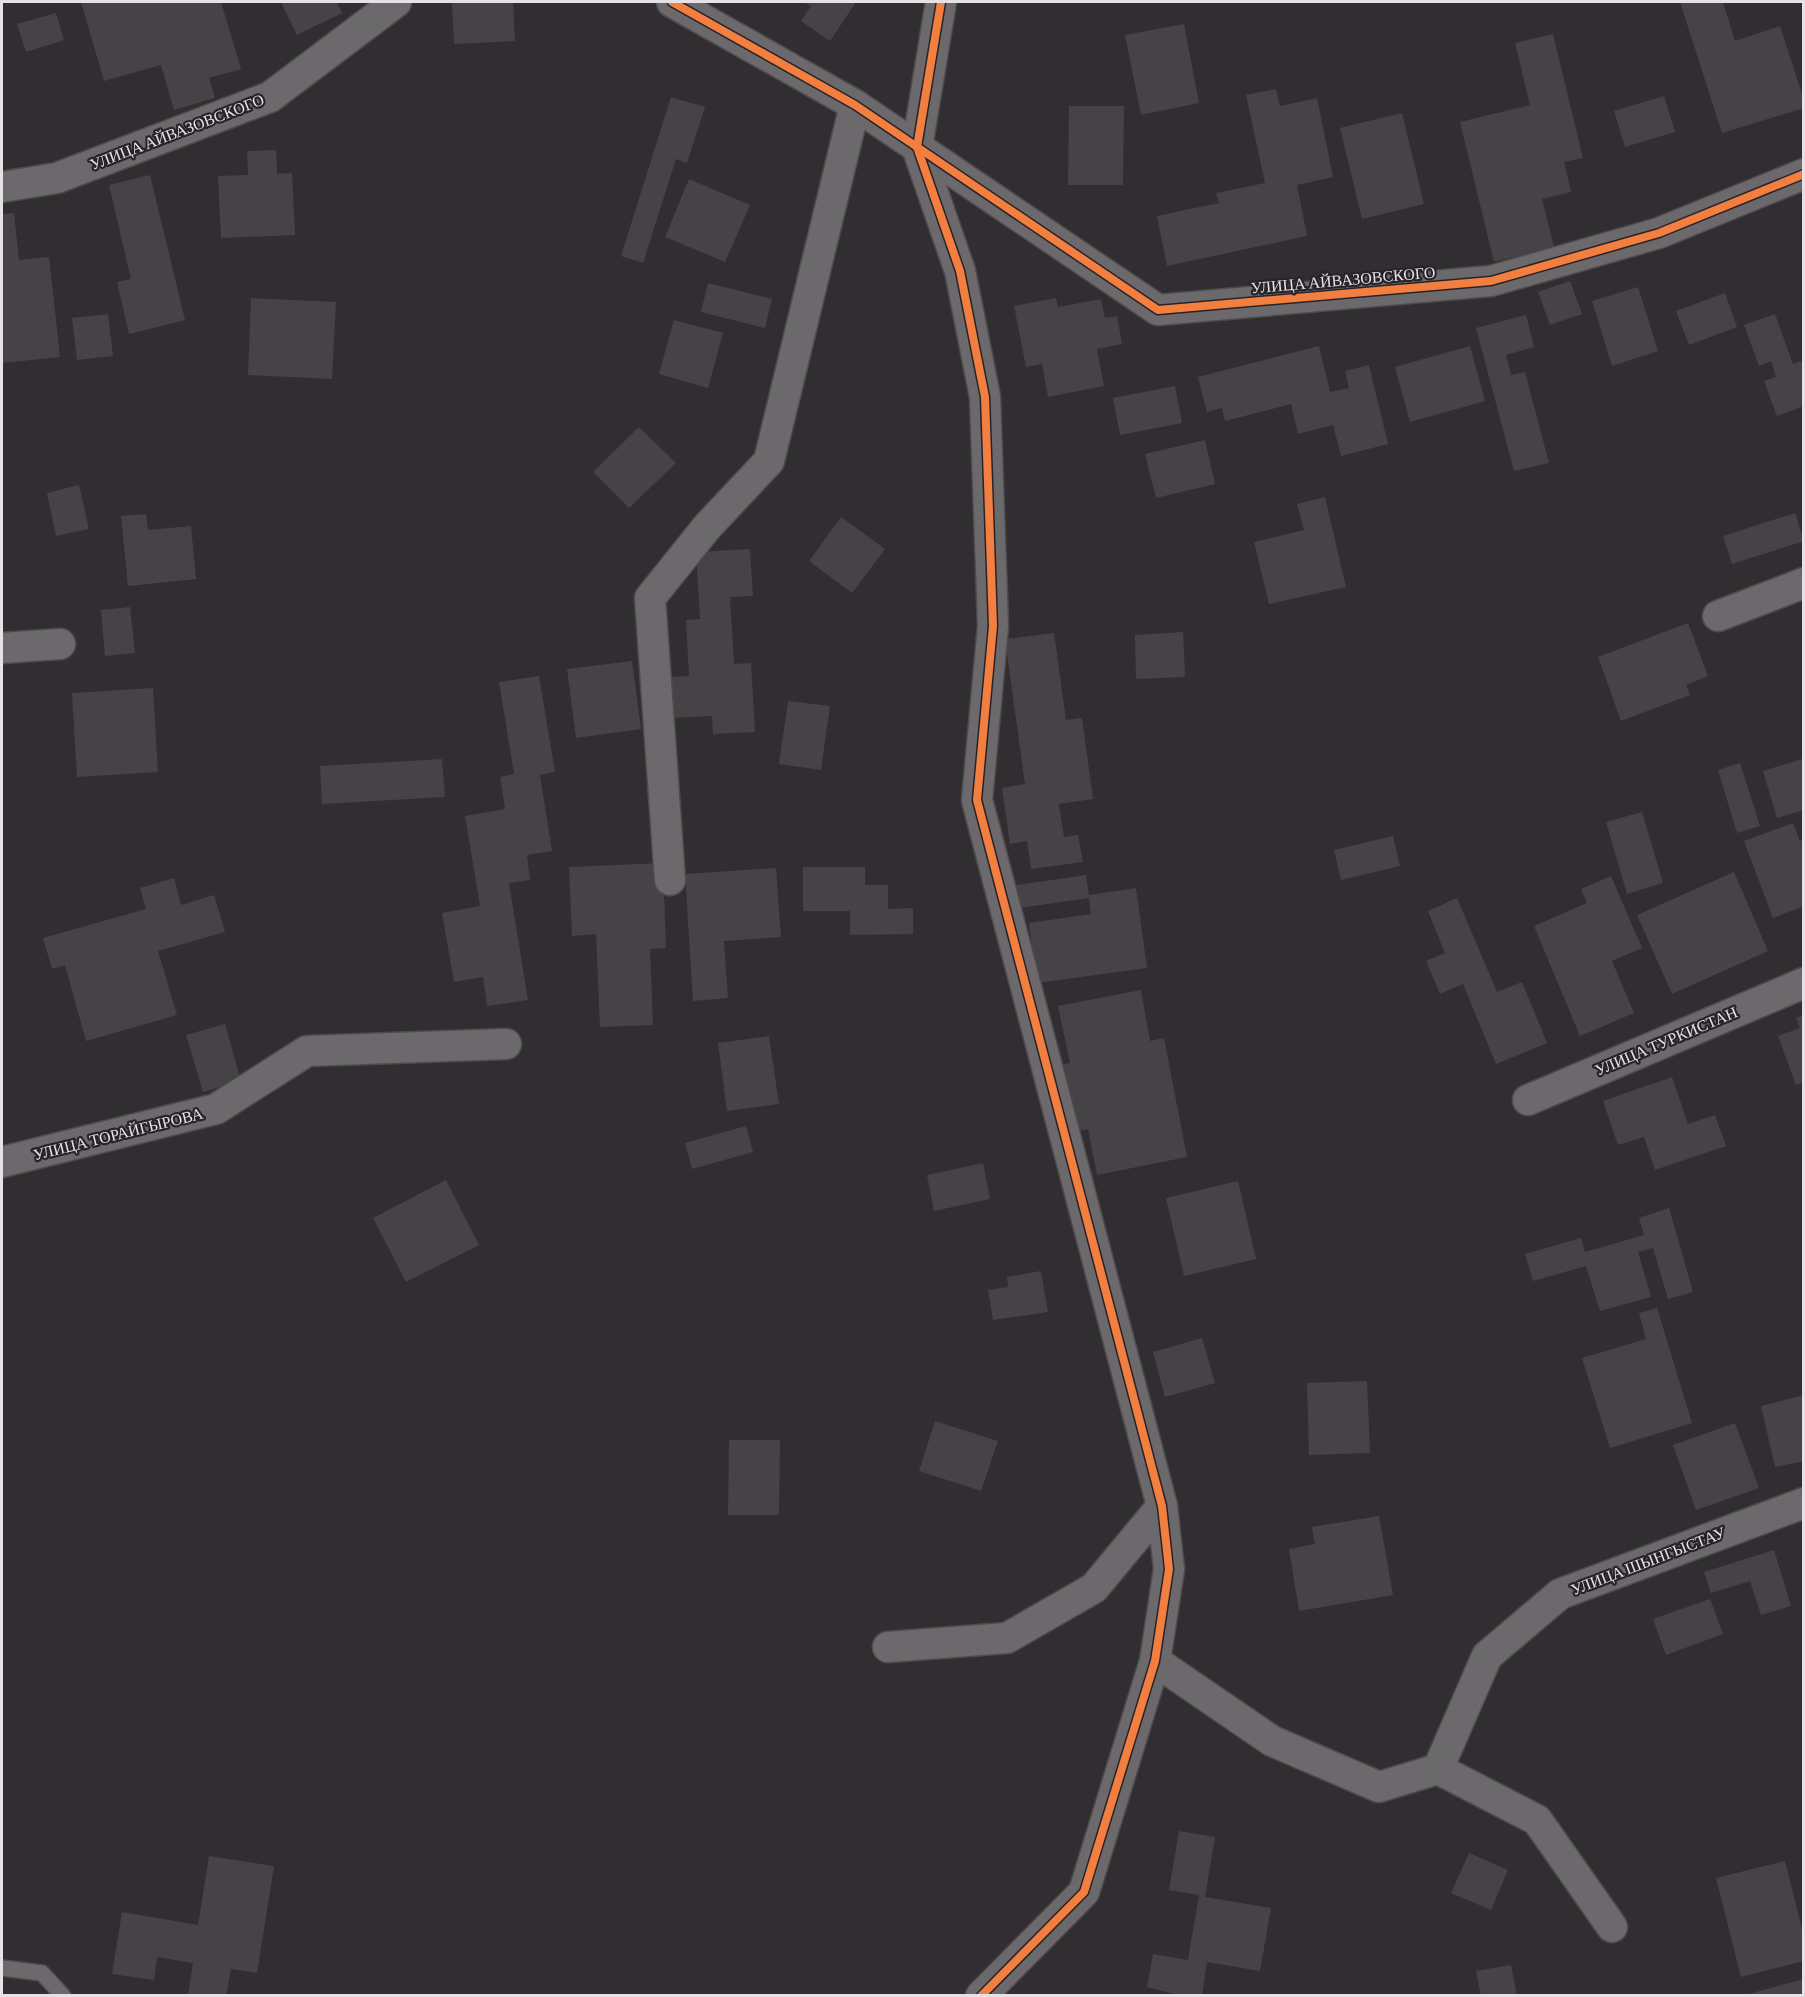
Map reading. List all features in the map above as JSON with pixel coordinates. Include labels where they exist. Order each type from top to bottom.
[{"type":"street","name":"УЛИЦА АЙВАЗОВСКОГО","points":[[2,188],[57,178],[270,97],[396,2]]},
{"type":"street","name":"УЛИЦА АЙВАЗОВСКОГО","points":[[672,2],[855,105],[1158,310],[1491,281],[1659,233],[1803,174]]},
{"type":"street","points":[[942,2],[916,147],[960,271],[985,397],[993,626],[977,800],[1162,1506],[1169,1569],[1155,1661],[1084,1892],[981,1995]]},
{"type":"street","points":[[670,880],[650,598],[707,527],[769,461],[855,105]]},
{"type":"street","points":[[1718,616],[1803,583]]},
{"type":"street","points":[[2,648],[60,644]]},
{"type":"street","name":"УЛИЦА ТУРКИСТАН","points":[[1528,1100],[1803,982]]},
{"type":"street","name":"УЛИЦА ТОРАЙГЫРОВА","points":[[2,1162],[216,1109],[307,1051],[506,1044]]},
{"type":"street","name":"УЛИЦА ШЫНГЫСТАУ","points":[[1438,1769],[1487,1656],[1560,1594],[1803,1503]]},
{"type":"street","points":[[888,1647],[1007,1638],[1094,1588],[1162,1506]]},
{"type":"street","points":[[1155,1661],[1272,1741],[1379,1787],[1438,1769],[1537,1820],[1612,1928]]},
{"type":"lane","points":[[2,1968],[42,1973],[63,1995]]},
{"type":"building","points":[[81,2],[221,2],[241,69],[209,78],[215,98],[174,110],[161,65],[104,81]]},
{"type":"building","points":[[281,2],[337,2],[342,13],[297,35]]},
{"type":"building","points":[[452,2],[513,2],[515,41],[454,44]]},
{"type":"building","points":[[804,2],[856,2],[830,41],[801,21],[811,6]]},
{"type":"building","points":[[1680,2],[1723,2],[1735,41],[1780,26],[1804,100],[1804,108],[1722,133]]},
{"type":"building","points":[[56,13],[64,40],[26,52],[17,24]]},
{"type":"building","points":[[1184,24],[1199,103],[1141,115],[1125,35]]},
{"type":"building","points":[[1553,34],[1583,158],[1564,162],[1571,192],[1542,199],[1554,247],[1494,262],[1460,122],[1530,105],[1515,43]]},
{"type":"building","points":[[1276,89],[1280,106],[1317,98],[1333,177],[1297,185],[1307,236],[1167,266],[1157,216],[1219,203],[1216,193],[1265,183],[1246,95]]},
{"type":"building","points":[[1664,96],[1675,132],[1625,147],[1614,111]]},
{"type":"building","points":[[671,97],[705,107],[687,163],[676,159],[643,263],[621,256]]},
{"type":"building","points":[[1069,106],[1124,106],[1123,185],[1068,185]]},
{"type":"building","points":[[1402,113],[1424,204],[1362,219],[1340,128]]},
{"type":"building","points":[[276,150],[277,174],[292,173],[295,235],[221,238],[218,176],[248,175],[247,151]]},
{"type":"building","points":[[150,175],[185,320],[129,334],[117,282],[131,279],[109,185]]},
{"type":"building","points":[[689,179],[750,205],[725,262],[665,237]]},
{"type":"building","points":[[14,213],[19,260],[49,257],[60,357],[2,363],[2,214]]},
{"type":"building","points":[[1570,281],[1582,314],[1550,325],[1538,292]]},
{"type":"building","points":[[708,283],[772,299],[765,328],[701,312]]},
{"type":"building","points":[[1638,287],[1658,351],[1612,366],[1592,301]]},
{"type":"building","points":[[1725,293],[1737,327],[1689,345],[1676,311]]},
{"type":"building","points":[[251,298],[336,302],[332,379],[248,375]]},
{"type":"building","points":[[1056,298],[1058,307],[1101,299],[1105,318],[1117,316],[1122,344],[1097,349],[1104,386],[1048,397],[1042,364],[1026,367],[1014,306]]},
{"type":"building","points":[[108,314],[113,356],[77,360],[72,318]]},
{"type":"building","points":[[1775,314],[1793,364],[1804,360],[1804,406],[1777,416],[1764,381],[1776,377],[1771,361],[1759,366],[1744,325]]},
{"type":"building","points":[[1526,315],[1534,347],[1506,355],[1511,375],[1525,372],[1549,463],[1514,471],[1476,328]]},
{"type":"building","points":[[674,320],[723,333],[708,388],[659,374]]},
{"type":"building","points":[[1319,346],[1330,392],[1349,388],[1345,371],[1369,365],[1388,444],[1341,456],[1333,425],[1298,434],[1291,404],[1225,421],[1222,408],[1207,412],[1198,377]]},
{"type":"building","points":[[1470,346],[1485,401],[1410,422],[1395,367]]},
{"type":"building","points":[[1175,386],[1182,423],[1120,435],[1113,398]]},
{"type":"building","points":[[639,427],[676,463],[629,508],[593,472]]},
{"type":"building","points":[[1205,440],[1215,484],[1156,498],[1145,454]]},
{"type":"building","points":[[79,485],[89,529],[56,536],[47,493]]},
{"type":"building","points":[[1325,497],[1346,587],[1269,604],[1254,542],[1304,530],[1297,504]]},
{"type":"building","points":[[1795,513],[1804,541],[1732,564],[1723,536]]},
{"type":"building","points":[[146,514],[148,530],[191,526],[196,579],[128,586],[121,516]]},
{"type":"building","points":[[841,517],[885,549],[852,593],[809,561]]},
{"type":"building","points":[[750,549],[753,596],[730,597],[734,664],[751,663],[755,732],[713,734],[712,716],[672,718],[669,677],[689,676],[686,620],[700,619],[696,552]]},
{"type":"building","points":[[130,607],[135,653],[105,656],[101,610]]},
{"type":"building","points":[[1688,623],[1708,676],[1686,685],[1690,695],[1621,721],[1598,657]]},
{"type":"building","points":[[1183,632],[1185,677],[1136,679],[1135,635]]},
{"type":"building","points":[[1054,633],[1066,720],[1082,718],[1093,799],[1059,804],[1064,837],[1078,835],[1083,862],[1031,869],[1027,841],[1010,844],[1002,788],[1025,784],[1005,639]]},
{"type":"building","points":[[632,661],[641,729],[576,738],[567,669]]},
{"type":"building","points":[[539,676],[555,772],[540,775],[552,851],[527,855],[530,880],[509,883],[528,1000],[487,1006],[483,977],[454,982],[442,913],[480,906],[465,816],[505,809],[500,777],[514,774],[499,682]]},
{"type":"building","points":[[153,688],[158,772],[77,777],[72,693]]},
{"type":"building","points":[[788,701],[830,706],[821,770],[779,764]]},
{"type":"building","points":[[442,759],[445,797],[322,804],[320,766]]},
{"type":"building","points":[[1802,759],[1804,810],[1777,818],[1763,771]]},
{"type":"building","points":[[1740,763],[1760,826],[1737,833],[1718,770]]},
{"type":"building","points":[[1642,812],[1663,883],[1627,894],[1606,822]]},
{"type":"building","points":[[1793,823],[1800,841],[1804,839],[1804,906],[1773,918],[1744,841]]},
{"type":"building","points":[[1393,836],[1400,866],[1341,880],[1334,850]]},
{"type":"building","points":[[663,863],[666,948],[650,949],[653,1025],[600,1027],[596,934],[572,936],[569,867]]},
{"type":"building","points":[[803,867],[865,867],[865,885],[888,885],[888,909],[913,908],[913,934],[850,935],[850,911],[803,911]]},
{"type":"building","points":[[776,868],[781,937],[724,941],[728,998],[693,1001],[685,874]]},
{"type":"building","points":[[1734,872],[1768,951],[1672,994],[1637,915]]},
{"type":"building","points":[[1086,875],[1089,895],[1136,888],[1147,968],[1037,983],[1029,923],[1091,914],[1089,898],[1013,909],[1010,886]]},
{"type":"building","points":[[1611,876],[1642,948],[1612,961],[1634,1013],[1580,1036],[1534,926],[1587,903],[1581,889]]},
{"type":"building","points":[[174,878],[181,905],[214,895],[225,932],[158,951],[177,1015],[86,1041],[65,965],[52,969],[43,938],[146,909],[140,888]]},
{"type":"building","points":[[1457,898],[1497,992],[1522,982],[1547,1043],[1496,1064],[1463,984],[1440,994],[1426,961],[1445,953],[1428,911]]},
{"type":"building","points":[[1141,990],[1150,1041],[1164,1038],[1187,1157],[1097,1175],[1088,1129],[1073,1132],[1059,1065],[1070,1063],[1058,1006]]},
{"type":"building","points":[[1804,1015],[1804,1082],[1796,1085],[1778,1036],[1800,1028],[1796,1018]]},
{"type":"building","points":[[225,1024],[241,1081],[203,1092],[186,1035]]},
{"type":"building","points":[[769,1036],[779,1104],[727,1111],[718,1043]]},
{"type":"building","points":[[1672,1077],[1688,1124],[1715,1115],[1726,1146],[1655,1170],[1644,1137],[1618,1145],[1603,1101]]},
{"type":"building","points":[[746,1126],[753,1152],[692,1169],[685,1143]]},
{"type":"building","points":[[983,1163],[990,1199],[934,1211],[927,1175]]},
{"type":"building","points":[[446,1180],[479,1245],[406,1282],[373,1218]]},
{"type":"building","points":[[1238,1181],[1256,1259],[1184,1276],[1166,1198]]},
{"type":"building","points":[[1669,1208],[1693,1292],[1668,1299],[1653,1248],[1638,1252],[1651,1297],[1600,1311],[1586,1266],[1533,1281],[1525,1254],[1581,1238],[1585,1252],[1644,1235],[1639,1218]]},
{"type":"building","points":[[1041,1271],[1048,1312],[993,1320],[988,1290],[1008,1287],[1007,1277]]},
{"type":"building","points":[[1657,1308],[1692,1423],[1610,1448],[1582,1358],[1646,1339],[1639,1313]]},
{"type":"building","points":[[1202,1338],[1215,1383],[1165,1397],[1153,1352]]},
{"type":"building","points":[[1367,1381],[1370,1453],[1309,1455],[1307,1383]]},
{"type":"building","points":[[1804,1395],[1804,1461],[1775,1467],[1761,1406]]},
{"type":"building","points":[[935,1421],[998,1441],[981,1491],[919,1471]]},
{"type":"building","points":[[1735,1423],[1759,1488],[1696,1510],[1673,1445]]},
{"type":"building","points":[[729,1440],[780,1440],[779,1515],[728,1515]]},
{"type":"building","points":[[1379,1516],[1393,1595],[1299,1611],[1289,1549],[1315,1544],[1312,1527]]},
{"type":"building","points":[[1774,1550],[1791,1606],[1761,1615],[1750,1581],[1711,1593],[1704,1572]]},
{"type":"building","points":[[1710,1599],[1723,1634],[1666,1655],[1653,1619]]},
{"type":"building","points":[[1179,1831],[1215,1837],[1205,1897],[1271,1908],[1260,1971],[1207,1962],[1202,1996],[1182,1996],[1147,1987],[1153,1954],[1188,1960],[1199,1895],[1169,1890]]},
{"type":"building","points":[[1469,1853],[1508,1870],[1491,1910],[1451,1893]]},
{"type":"building","points":[[209,1856],[274,1866],[257,1973],[231,1969],[226,1996],[188,1996],[193,1963],[157,1957],[154,1980],[112,1974],[122,1912],[198,1925]]},
{"type":"building","points":[[1785,1861],[1804,1937],[1804,1961],[1741,1977],[1716,1878]]},
{"type":"building","points":[[1511,1965],[1517,1996],[1481,1996],[1476,1971]]},
{"type":"building","points":[[1804,1979],[1804,1996],[1745,1996],[1745,1995]]},
{"type":"cycle path","points":[[672,2],[855,105],[1158,310],[1491,281],[1659,233],[1804,174]]},
{"type":"cycle path","points":[[941,2],[917,147],[960,271],[985,397],[993,626],[977,800],[1162,1506],[1169,1569],[1155,1661],[1084,1892],[981,1996]]}]
